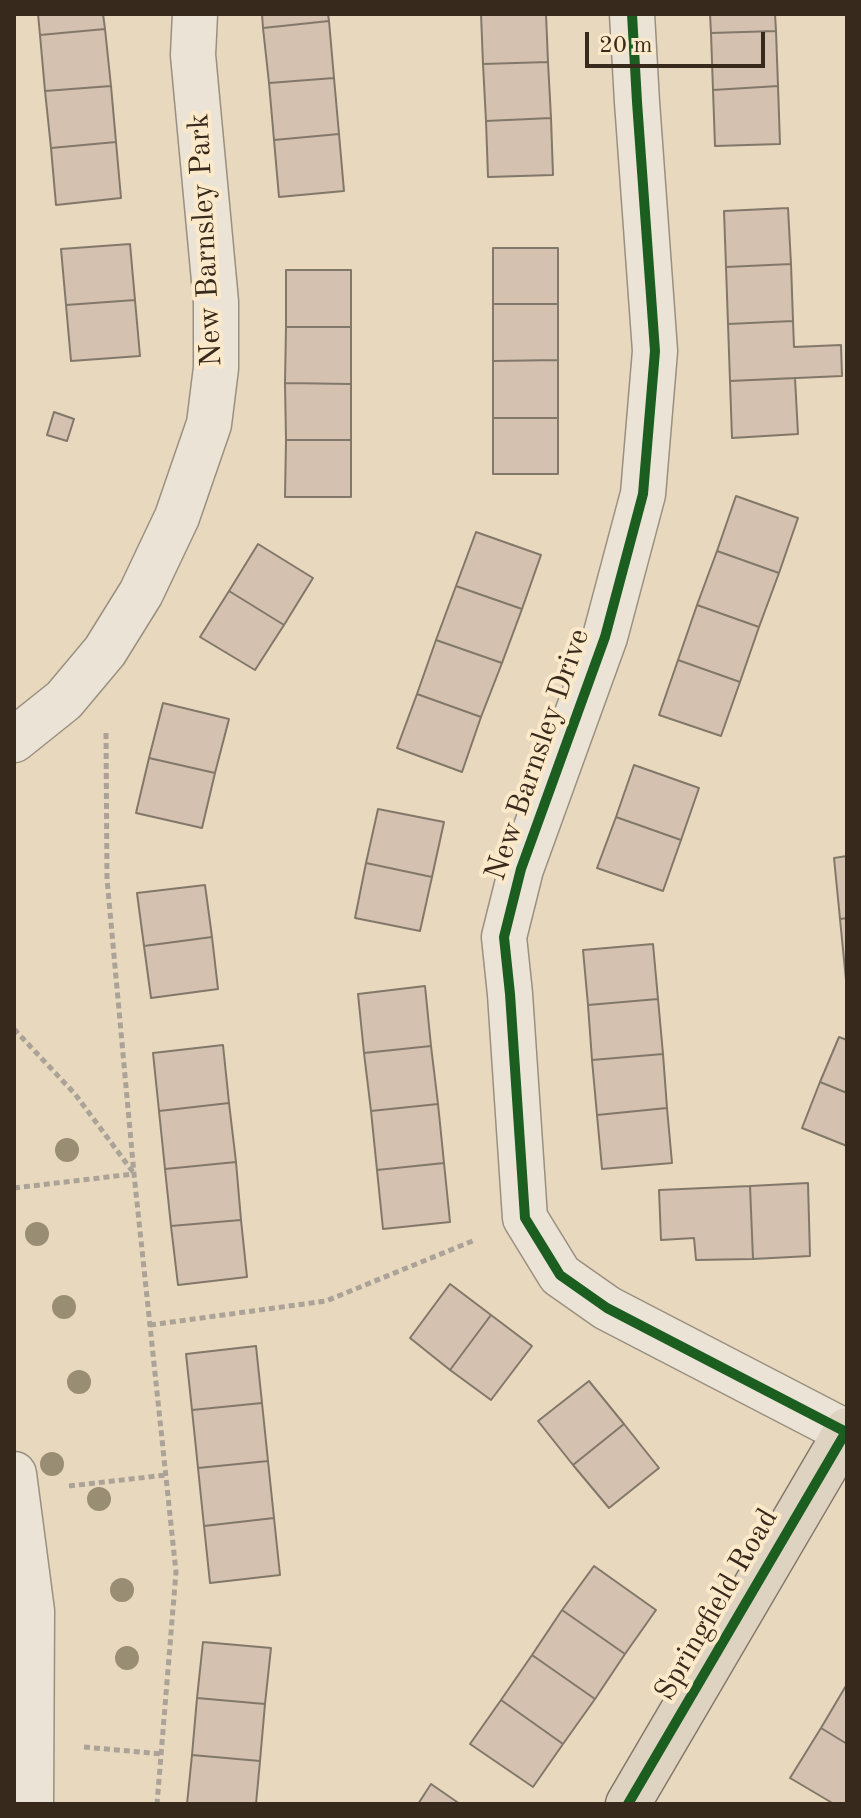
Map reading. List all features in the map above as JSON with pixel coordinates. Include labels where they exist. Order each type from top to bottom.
[{"type":"highway","name":"Springfield Road","points":[[628,1804],[846,1431]]},
{"type":"street","name":"New Barnsley Park","points":[[14,740],[64,700],[105,651],[141,593],[171,529],[209,424],[216,368],[216,302],[193,55],[195,14]]},
{"type":"street","name":"New Barnsley Drive","points":[[632,14],[655,351],[643,494],[605,637],[521,869],[504,937],[525,1218],[560,1275],[607,1308],[846,1431]]},
{"type":"street","points":[[14,1474],[32,1611],[31,1804]]},
{"type":"path","points":[[105,651],[107,879],[176,1572],[157,1804]]},
{"type":"path","points":[[14,1029],[75,1094],[134,1174]]},
{"type":"path","points":[[14,1188],[134,1174]]},
{"type":"path","points":[[150,1325],[326,1301],[525,1218]]},
{"type":"path","points":[[91,1484],[166,1475]]},
{"type":"path","points":[[110,1749],[162,1754]]},
{"type":"building","points":[[38,14],[103,14],[105,29],[40,35]]},
{"type":"building","points":[[262,14],[328,14],[329,21],[263,28]]},
{"type":"building","points":[[481,14],[546,14],[548,62],[483,64]]},
{"type":"building","points":[[710,14],[775,14],[776,31],[711,33]]},
{"type":"building","points":[[329,21],[334,78],[269,83],[263,28]]},
{"type":"building","points":[[105,29],[111,86],[45,91],[40,35]]},
{"type":"building","points":[[776,31],[778,86],[713,90],[711,33]]},
{"type":"building","points":[[548,62],[551,118],[486,121],[483,64]]},
{"type":"building","points":[[334,78],[339,134],[274,140],[269,83]]},
{"type":"building","points":[[111,86],[116,142],[51,148],[45,91]]},
{"type":"building","points":[[778,86],[780,144],[715,146],[713,90]]},
{"type":"building","points":[[551,118],[553,175],[488,177],[486,121]]},
{"type":"building","points":[[339,134],[344,191],[279,197],[274,140]]},
{"type":"building","points":[[116,142],[121,198],[56,205],[51,148]]},
{"type":"building","points":[[788,208],[791,264],[726,267],[724,211]]},
{"type":"building","points":[[130,244],[135,300],[66,305],[61,249]]},
{"type":"building","points":[[493,248],[558,248],[558,304],[493,304]]},
{"type":"building","points":[[791,264],[793,321],[728,324],[726,267]]},
{"type":"building","points":[[286,270],[351,270],[351,327],[286,327]]},
{"type":"building","points":[[135,300],[140,356],[71,361],[66,305]]},
{"type":"building","points":[[493,304],[558,304],[558,360],[493,361]]},
{"type":"building","points":[[793,321],[794,347],[841,345],[842,376],[730,381],[728,324]]},
{"type":"building","points":[[286,327],[351,327],[351,384],[285,383]]},
{"type":"building","points":[[558,360],[558,418],[493,418],[493,361]]},
{"type":"building","points":[[795,378],[798,434],[732,438],[730,381]]},
{"type":"building","points":[[285,383],[351,384],[351,440],[286,440]]},
{"type":"building","points":[[54,412],[74,419],[67,441],[47,435]]},
{"type":"building","points":[[493,418],[558,418],[558,474],[493,474]]},
{"type":"building","points":[[286,440],[351,440],[351,497],[285,497]]},
{"type":"building","points":[[736,496],[798,518],[779,573],[717,551]]},
{"type":"building","points":[[476,532],[541,555],[522,609],[456,586]]},
{"type":"building","points":[[258,544],[313,578],[284,625],[229,591]]},
{"type":"building","points":[[717,551],[779,573],[759,627],[697,605]]},
{"type":"building","points":[[456,586],[522,609],[502,663],[436,640]]},
{"type":"building","points":[[229,591],[284,625],[255,670],[200,637]]},
{"type":"building","points":[[697,605],[759,627],[740,682],[678,660]]},
{"type":"building","points":[[436,640],[502,663],[481,717],[417,694]]},
{"type":"building","points":[[678,660],[740,682],[721,736],[659,715]]},
{"type":"building","points":[[417,694],[481,717],[462,772],[397,748]]},
{"type":"building","points":[[163,703],[229,719],[215,773],[149,758]]},
{"type":"building","points":[[149,758],[215,773],[202,828],[136,813]]},
{"type":"building","points":[[634,765],[699,788],[681,840],[616,817]]},
{"type":"building","points":[[378,809],[444,822],[432,877],[366,863]]},
{"type":"building","points":[[616,817],[681,840],[663,891],[597,868]]},
{"type":"building","points":[[847,856],[847,918],[840,919],[834,858]]},
{"type":"building","points":[[366,863],[432,877],[420,931],[355,918]]},
{"type":"building","points":[[205,885],[212,937],[144,946],[137,893]]},
{"type":"building","points":[[847,918],[847,980],[846,980],[840,919]]},
{"type":"building","points":[[212,937],[218,989],[151,998],[144,946]]},
{"type":"building","points":[[653,944],[658,999],[588,1005],[583,950]]},
{"type":"building","points":[[425,986],[431,1046],[364,1053],[358,994]]},
{"type":"building","points":[[658,999],[663,1054],[592,1060],[588,1005]]},
{"type":"building","points":[[839,1037],[847,1040],[847,1093],[820,1082]]},
{"type":"building","points":[[223,1045],[229,1103],[159,1111],[153,1053]]},
{"type":"building","points":[[431,1046],[438,1104],[371,1111],[364,1053]]},
{"type":"building","points":[[663,1054],[667,1108],[597,1115],[592,1060]]},
{"type":"building","points":[[820,1082],[847,1093],[847,1146],[802,1128]]},
{"type":"building","points":[[229,1103],[236,1162],[165,1169],[159,1111]]},
{"type":"building","points":[[438,1104],[444,1163],[377,1170],[371,1111]]},
{"type":"building","points":[[667,1108],[672,1163],[602,1169],[597,1115]]},
{"type":"building","points":[[236,1162],[241,1220],[171,1226],[165,1169]]},
{"type":"building","points":[[444,1163],[450,1222],[383,1229],[377,1170]]},
{"type":"building","points":[[808,1183],[810,1256],[753,1259],[750,1186]]},
{"type":"building","points":[[750,1186],[753,1259],[696,1260],[694,1238],[661,1240],[659,1190]]},
{"type":"building","points":[[241,1220],[247,1277],[178,1285],[171,1226]]},
{"type":"building","points":[[450,1284],[491,1315],[450,1370],[410,1338]]},
{"type":"building","points":[[491,1315],[532,1346],[491,1400],[450,1370]]},
{"type":"building","points":[[256,1346],[262,1403],[192,1410],[186,1354]]},
{"type":"building","points":[[589,1381],[624,1424],[573,1465],[538,1421]]},
{"type":"building","points":[[262,1403],[268,1461],[198,1468],[192,1410]]},
{"type":"building","points":[[624,1424],[659,1468],[609,1508],[573,1465]]},
{"type":"building","points":[[268,1461],[274,1518],[204,1526],[198,1468]]},
{"type":"building","points":[[274,1518],[280,1575],[210,1583],[204,1526]]},
{"type":"building","points":[[594,1566],[656,1610],[625,1654],[562,1610]]},
{"type":"building","points":[[562,1610],[625,1654],[595,1699],[532,1655]]},
{"type":"building","points":[[203,1642],[271,1648],[265,1704],[197,1698]]},
{"type":"building","points":[[532,1655],[595,1699],[563,1744],[501,1700]]},
{"type":"building","points":[[847,1684],[847,1744],[821,1728]]},
{"type":"building","points":[[197,1698],[265,1704],[260,1761],[192,1755]]},
{"type":"building","points":[[501,1700],[563,1744],[533,1787],[470,1744]]},
{"type":"building","points":[[821,1728],[847,1744],[847,1804],[834,1804],[790,1778]]},
{"type":"building","points":[[192,1755],[260,1761],[256,1804],[187,1804]]},
{"type":"building","points":[[431,1784],[460,1804],[418,1804]]},
{"type":"cycle path","points":[[632,14],[655,351],[643,494],[605,637],[521,869],[504,937],[525,1218],[560,1275],[607,1308],[846,1432]]},
{"type":"cycle path","points":[[628,1804],[847,1430]]}]
